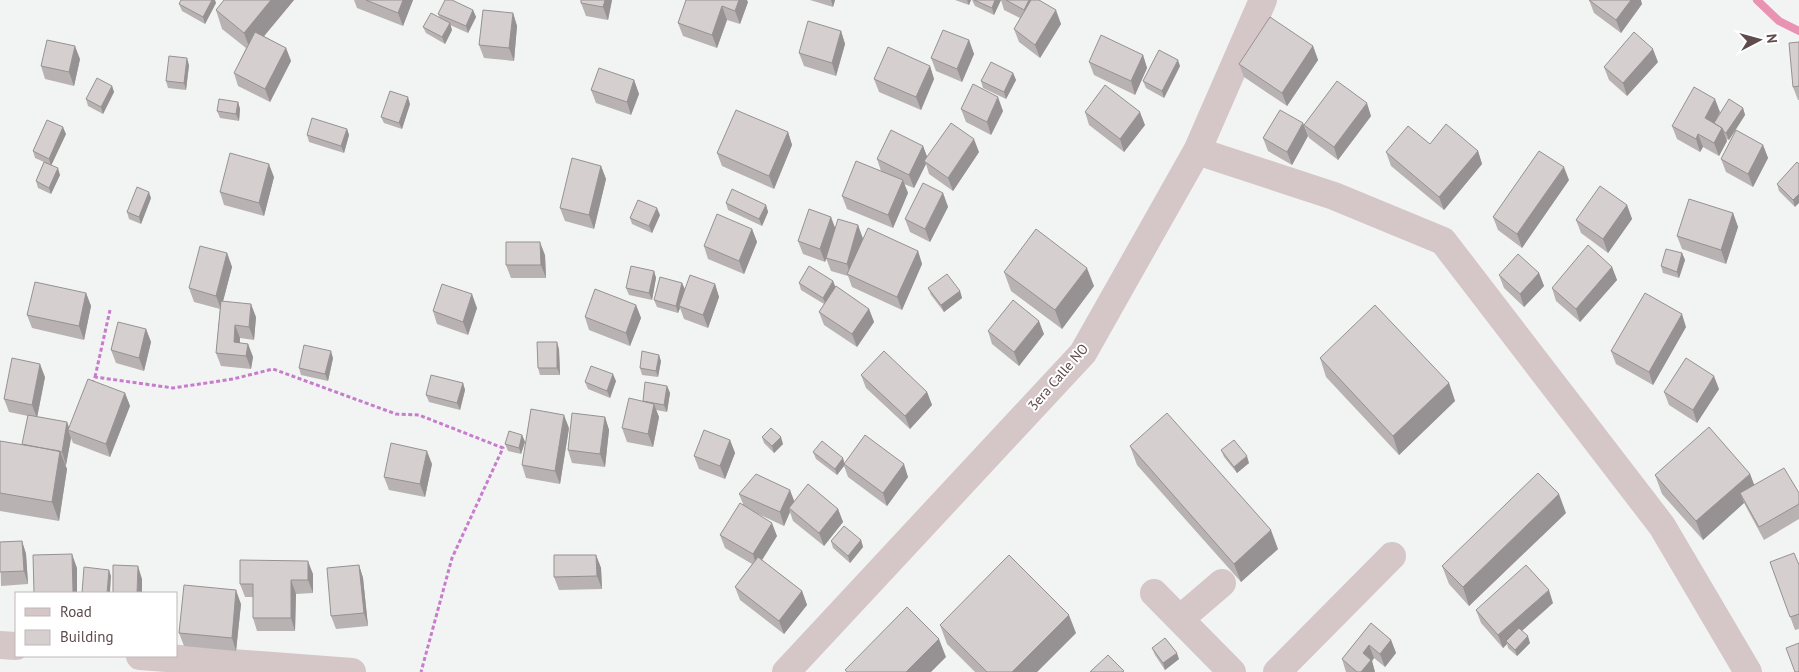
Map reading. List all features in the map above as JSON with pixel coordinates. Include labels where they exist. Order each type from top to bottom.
[{"type":"street","name":"3era Calle NO","points":[[786,672],[1083,353],[1197,151],[1263,0]]},
{"type":"street","points":[[1197,151],[1334,196],[1443,241],[1662,526],[1748,672]]},
{"type":"street","points":[[1277,672],[1392,556]]},
{"type":"street","points":[[1180,619],[1222,583]]},
{"type":"street","points":[[1154,593],[1232,672]]},
{"type":"street","points":[[0,645],[15,646]]},
{"type":"street","points":[[153,657],[352,672]]},
{"type":"path","points":[[91,385],[95,377],[110,310]]},
{"type":"path","points":[[95,377],[173,388],[233,379],[273,369],[396,414],[419,415],[503,448],[452,558],[421,672]]},
{"type":"building","points":[[181,0],[212,0],[203,17],[179,4]]},
{"type":"building","points":[[224,0],[271,0],[244,33],[216,10]]},
{"type":"building","points":[[366,0],[403,0],[398,13]]},
{"type":"building","points":[[445,0],[452,0],[473,10],[466,26],[438,14]]},
{"type":"building","points":[[581,0],[605,0],[603,7],[581,3]]},
{"type":"building","points":[[686,0],[739,0],[735,11],[722,6],[712,35],[678,23]]},
{"type":"building","points":[[974,0],[995,0],[992,8]]},
{"type":"building","points":[[1006,0],[1029,0],[1024,10]]},
{"type":"building","points":[[1031,0],[1039,0],[1056,10],[1035,45],[1014,29]]},
{"type":"building","points":[[1589,0],[1631,0],[1616,20]]},
{"type":"building","points":[[483,10],[513,13],[509,48],[479,45]]},
{"type":"building","points":[[431,13],[450,23],[442,37],[423,27]]},
{"type":"building","points":[[1270,17],[1313,46],[1282,93],[1239,64]]},
{"type":"building","points":[[808,21],[841,31],[832,63],[799,53]]},
{"type":"building","points":[[943,30],[969,40],[957,69],[931,58]]},
{"type":"building","points":[[255,32],[286,48],[265,89],[234,73]]},
{"type":"building","points":[[1634,32],[1653,49],[1623,83],[1604,67]]},
{"type":"building","points":[[1101,35],[1143,55],[1131,81],[1089,62]]},
{"type":"building","points":[[47,40],[75,46],[69,72],[41,66]]},
{"type":"building","points":[[1799,42],[1799,86],[1793,87],[1789,43]]},
{"type":"building","points":[[888,47],[930,66],[916,97],[874,79]]},
{"type":"building","points":[[1159,50],[1178,60],[1162,91],[1143,81]]},
{"type":"building","points":[[169,56],[187,58],[184,83],[166,81]]},
{"type":"building","points":[[991,62],[1013,73],[1004,92],[981,81]]},
{"type":"building","points":[[599,68],[634,80],[627,102],[591,90]]},
{"type":"building","points":[[97,78],[112,86],[101,107],[86,99]]},
{"type":"building","points":[[1337,81],[1367,103],[1334,147],[1304,125]]},
{"type":"building","points":[[973,84],[998,97],[987,122],[961,109]]},
{"type":"building","points":[[1105,85],[1140,112],[1120,139],[1085,112]]},
{"type":"building","points":[[1694,87],[1715,99],[1705,118],[1722,128],[1714,143],[1698,134],[1696,139],[1672,126]]},
{"type":"building","points":[[390,91],[408,97],[399,123],[381,117]]},
{"type":"building","points":[[219,99],[238,102],[236,114],[217,111]]},
{"type":"building","points":[[1729,99],[1743,108],[1726,133],[1714,123]]},
{"type":"building","points":[[736,110],[788,132],[769,176],[717,153]]},
{"type":"building","points":[[1280,110],[1303,123],[1287,152],[1263,138]]},
{"type":"building","points":[[312,118],[347,129],[341,146],[307,135]]},
{"type":"building","points":[[47,120],[63,127],[49,159],[33,151]]},
{"type":"building","points":[[951,123],[974,139],[948,178],[924,161]]},
{"type":"building","points":[[1446,124],[1478,151],[1439,197],[1386,152],[1408,126],[1430,144]]},
{"type":"building","points":[[891,130],[923,146],[909,175],[877,159]]},
{"type":"building","points":[[1736,130],[1763,145],[1748,174],[1721,159]]},
{"type":"building","points":[[1539,151],[1564,167],[1517,234],[1493,217]]},
{"type":"building","points":[[230,153],[269,164],[259,203],[220,192]]},
{"type":"building","points":[[572,158],[601,166],[589,215],[560,208]]},
{"type":"building","points":[[856,161],[903,180],[888,215],[842,196]]},
{"type":"building","points":[[44,162],[58,168],[49,188],[36,181]]},
{"type":"building","points":[[1797,162],[1799,164],[1799,194],[1793,200],[1777,184]]},
{"type":"building","points":[[923,183],[943,193],[925,229],[905,219]]},
{"type":"building","points":[[1600,186],[1627,205],[1603,239],[1576,220]]},
{"type":"building","points":[[137,187],[149,192],[139,217],[127,212]]},
{"type":"building","points":[[732,189],[766,205],[759,219],[726,203]]},
{"type":"building","points":[[1689,199],[1733,213],[1721,250],[1677,236]]},
{"type":"building","points":[[638,200],[657,208],[649,226],[630,218]]},
{"type":"building","points":[[809,209],[831,217],[820,249],[798,241]]},
{"type":"building","points":[[717,214],[752,229],[739,261],[704,246]]},
{"type":"building","points":[[838,219],[858,225],[847,264],[826,258]]},
{"type":"building","points":[[868,228],[918,251],[897,297],[847,274]]},
{"type":"building","points":[[1036,229],[1087,268],[1055,310],[1004,272]]},
{"type":"building","points":[[506,242],[540,242],[541,265],[506,265]]},
{"type":"building","points":[[1588,245],[1612,267],[1576,309],[1552,288]]},
{"type":"building","points":[[200,246],[227,253],[216,296],[189,288]]},
{"type":"building","points":[[1666,249],[1682,253],[1677,272],[1661,266]]},
{"type":"building","points":[[1518,254],[1539,273],[1520,294],[1499,275]]},
{"type":"building","points":[[631,266],[654,271],[649,293],[626,288]]},
{"type":"building","points":[[809,266],[833,281],[823,298],[799,283]]},
{"type":"building","points":[[947,274],[960,291],[941,305],[928,288]]},
{"type":"building","points":[[690,275],[715,284],[703,315],[679,306]]},
{"type":"building","points":[[660,277],[682,283],[676,306],[654,300]]},
{"type":"building","points":[[35,282],[86,293],[79,326],[27,315]]},
{"type":"building","points":[[442,284],[472,294],[463,322],[433,311]]},
{"type":"building","points":[[836,286],[869,309],[852,334],[819,312]]},
{"type":"building","points":[[595,289],[636,305],[626,333],[585,317]]},
{"type":"building","points":[[1645,293],[1682,314],[1649,372],[1611,351]]},
{"type":"building","points":[[1013,300],[1039,321],[1014,352],[988,331]]},
{"type":"building","points":[[221,301],[251,304],[249,327],[235,325],[234,342],[248,344],[246,356],[216,353]]},
{"type":"building","points":[[1375,305],[1449,383],[1393,436],[1320,358]]},
{"type":"building","points":[[118,322],[146,329],[139,358],[111,350]]},
{"type":"building","points":[[537,342],[557,342],[557,368],[538,368]]},
{"type":"building","points":[[304,345],[331,351],[325,374],[299,368]]},
{"type":"building","points":[[642,351],[659,355],[656,371],[640,368]]},
{"type":"building","points":[[884,351],[927,392],[905,416],[861,375]]},
{"type":"building","points":[[12,358],[40,364],[32,405],[4,399]]},
{"type":"building","points":[[1686,358],[1714,376],[1693,410],[1664,392]]},
{"type":"building","points":[[591,366],[613,374],[607,391],[585,382]]},
{"type":"building","points":[[431,375],[463,383],[457,403],[426,395]]},
{"type":"building","points":[[88,379],[125,393],[106,444],[68,430]]},
{"type":"building","points":[[645,382],[667,386],[664,405],[643,401]]},
{"type":"building","points":[[629,398],[654,404],[648,434],[622,428]]},
{"type":"building","points":[[531,409],[564,415],[555,471],[522,465]]},
{"type":"building","points":[[572,413],[605,417],[600,454],[568,450]]},
{"type":"building","points":[[1167,413],[1271,530],[1234,564],[1130,446]]},
{"type":"building","points":[[28,415],[67,422],[62,452],[22,444]]},
{"type":"building","points":[[1709,427],[1750,474],[1696,521],[1655,475]]},
{"type":"building","points":[[771,428],[781,437],[772,446],[762,437]]},
{"type":"building","points":[[704,430],[730,440],[720,466],[694,456]]},
{"type":"building","points":[[509,431],[522,435],[519,448],[505,444]]},
{"type":"building","points":[[865,435],[904,464],[883,493],[844,464]]},
{"type":"building","points":[[1234,440],[1247,456],[1234,467],[1221,450]]},
{"type":"building","points":[[0,441],[60,451],[52,502],[0,493]]},
{"type":"building","points":[[822,441],[843,458],[835,469],[813,452]]},
{"type":"building","points":[[391,443],[427,451],[420,484],[384,477]]},
{"type":"building","points":[[1784,468],[1799,493],[1799,504],[1759,527],[1740,493]]},
{"type":"building","points":[[1538,473],[1559,494],[1463,587],[1442,566]]},
{"type":"building","points":[[756,474],[790,490],[780,512],[739,494]]},
{"type":"building","points":[[808,484],[838,509],[819,533],[789,508]]},
{"type":"building","points":[[740,503],[772,523],[753,554],[720,535]]},
{"type":"building","points":[[844,526],[861,540],[848,556],[831,541]]},
{"type":"building","points":[[22,541],[24,571],[0,572],[0,542]]},
{"type":"building","points":[[1794,553],[1799,565],[1799,614],[1790,617],[1770,562]]},
{"type":"building","points":[[72,554],[73,592],[34,592],[33,555]]},
{"type":"building","points":[[554,555],[596,555],[597,576],[554,577]]},
{"type":"building","points":[[1009,555],[1069,615],[1012,672],[987,672],[940,625]]},
{"type":"building","points":[[758,557],[802,591],[779,621],[735,587]]},
{"type":"building","points":[[240,560],[308,561],[308,580],[291,580],[291,618],[253,618],[253,584],[240,584]]},
{"type":"building","points":[[113,565],[138,566],[137,592],[113,592]]},
{"type":"building","points":[[359,565],[364,613],[331,616],[327,568]]},
{"type":"building","points":[[1526,565],[1549,590],[1498,635],[1476,610]]},
{"type":"building","points":[[84,567],[109,570],[107,592],[82,592]]},
{"type":"building","points":[[184,585],[236,590],[232,638],[179,633]]},
{"type":"building","points":[[907,607],[939,639],[906,672],[847,672],[845,670]]},
{"type":"building","points":[[1371,623],[1391,640],[1380,654],[1369,645],[1363,653],[1371,660],[1361,672],[1357,672],[1342,659]]},
{"type":"building","points":[[1519,628],[1528,636],[1515,650],[1506,641]]},
{"type":"building","points":[[1165,638],[1177,653],[1163,663],[1152,648]]},
{"type":"building","points":[[1799,643],[1799,672],[1795,672],[1786,648]]},
{"type":"building","points":[[1108,655],[1124,671],[1090,672]]},
{"type":"waterway","points":[[1757,0],[1779,21],[1799,31]]}]
